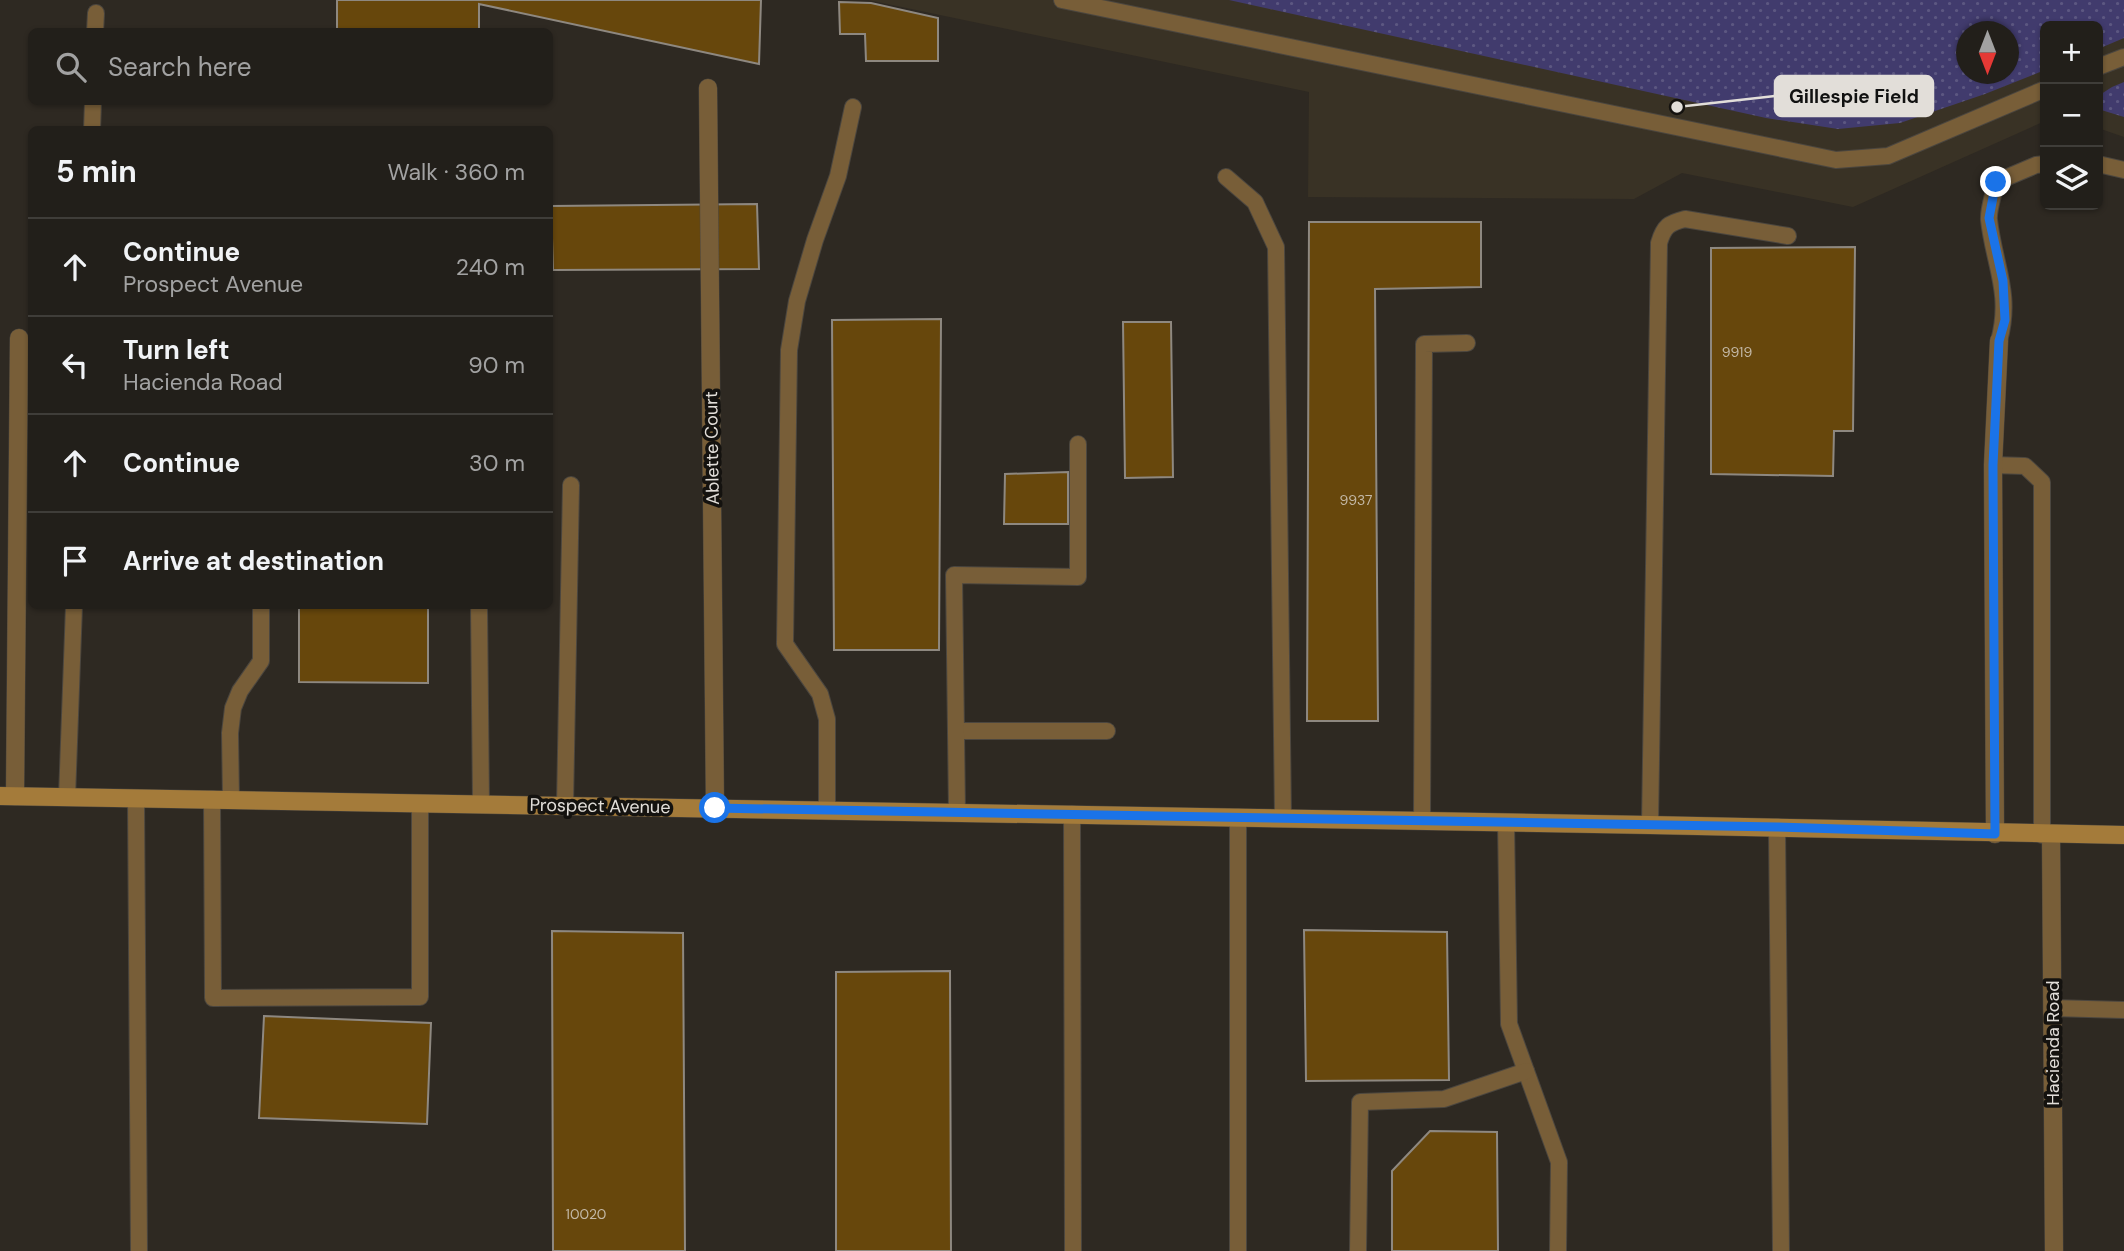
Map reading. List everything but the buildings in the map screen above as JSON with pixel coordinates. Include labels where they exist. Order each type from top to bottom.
[{"type":"main road","name":"Prospect Avenue","points":[[8,796],[2124,835]]},
{"type":"street","name":"Ablette Court","points":[[708,88],[715,808]]},
{"type":"street","points":[[8,796],[19,338]]},
{"type":"street","points":[[1995,834],[1993,465],[1999,341]]},
{"type":"street","name":"Hacienda Road","points":[[2047,835],[2054,1251]]},
{"type":"lane","points":[[1062,0],[1836,160],[1888,156],[2040,91]]},
{"type":"lane","points":[[95,28],[96,13]]},
{"type":"lane","points":[[2103,65],[2124,57]]},
{"type":"lane","points":[[92,126],[93,105]]},
{"type":"lane","points":[[827,810],[827,719],[820,694],[785,644],[789,350],[797,301],[838,176],[853,107]]},
{"type":"lane","points":[[1999,341],[2005,320],[2003,281],[1989,218],[1996,182],[2040,165]]},
{"type":"lane","points":[[2103,165],[2124,170]]},
{"type":"lane","points":[[1226,177],[1255,202],[1276,247],[1283,818]]},
{"type":"lane","points":[[1650,825],[1659,243],[1663,228],[1671,222],[1685,219],[1788,236]]},
{"type":"lane","points":[[1422,821],[1424,344],[1467,343]]},
{"type":"lane","points":[[957,812],[954,575],[1078,577],[1078,443]]},
{"type":"lane","points":[[1993,465],[2025,466],[2042,482],[2047,835]]},
{"type":"lane","points":[[565,805],[571,485]]},
{"type":"lane","points":[[67,797],[74,609]]},
{"type":"lane","points":[[231,800],[230,733],[233,708],[240,691],[261,661],[261,609]]},
{"type":"lane","points":[[478,609],[481,804]]},
{"type":"lane","points":[[956,731],[1107,731]]},
{"type":"lane","points":[[136,798],[139,1251]]},
{"type":"lane","points":[[212,799],[213,998],[420,997],[420,803]]},
{"type":"lane","points":[[1072,814],[1073,1251]]},
{"type":"lane","points":[[1237,817],[1238,1251]]},
{"type":"lane","points":[[1506,822],[1509,1024],[1559,1162],[1558,1251]]},
{"type":"lane","points":[[1777,827],[1781,1251]]},
{"type":"lane","points":[[2052,1008],[2124,1010]]},
{"type":"lane","points":[[1359,1251],[1360,1102],[1444,1099],[1526,1071]]},
{"type":"shaded area","points":[[868,0],[2124,0],[2124,137],[2103,130],[2103,21],[2040,21],[2040,123],[1853,207],[1682,173],[1634,199],[1308,197],[1309,92]]},
{"type":"shaded area","points":[[1229,0],[2124,0],[2124,38],[2103,47],[2103,21],[2040,21],[2040,72],[2019,80],[2019,21],[1956,21],[1956,84],[2010,84],[1900,123],[1838,129],[1766,118]]},
{"type":"shaded area","points":[[2124,82],[2124,117],[2103,111],[2103,93]]},
{"type":"place","name":"Gillespie Field","points":[[1677,107]]},
{"type":"route","points":[[715,808],[1777,827],[1995,834],[1993,465],[1999,341],[2005,320],[2003,281],[1989,218],[1996,182]]}]
